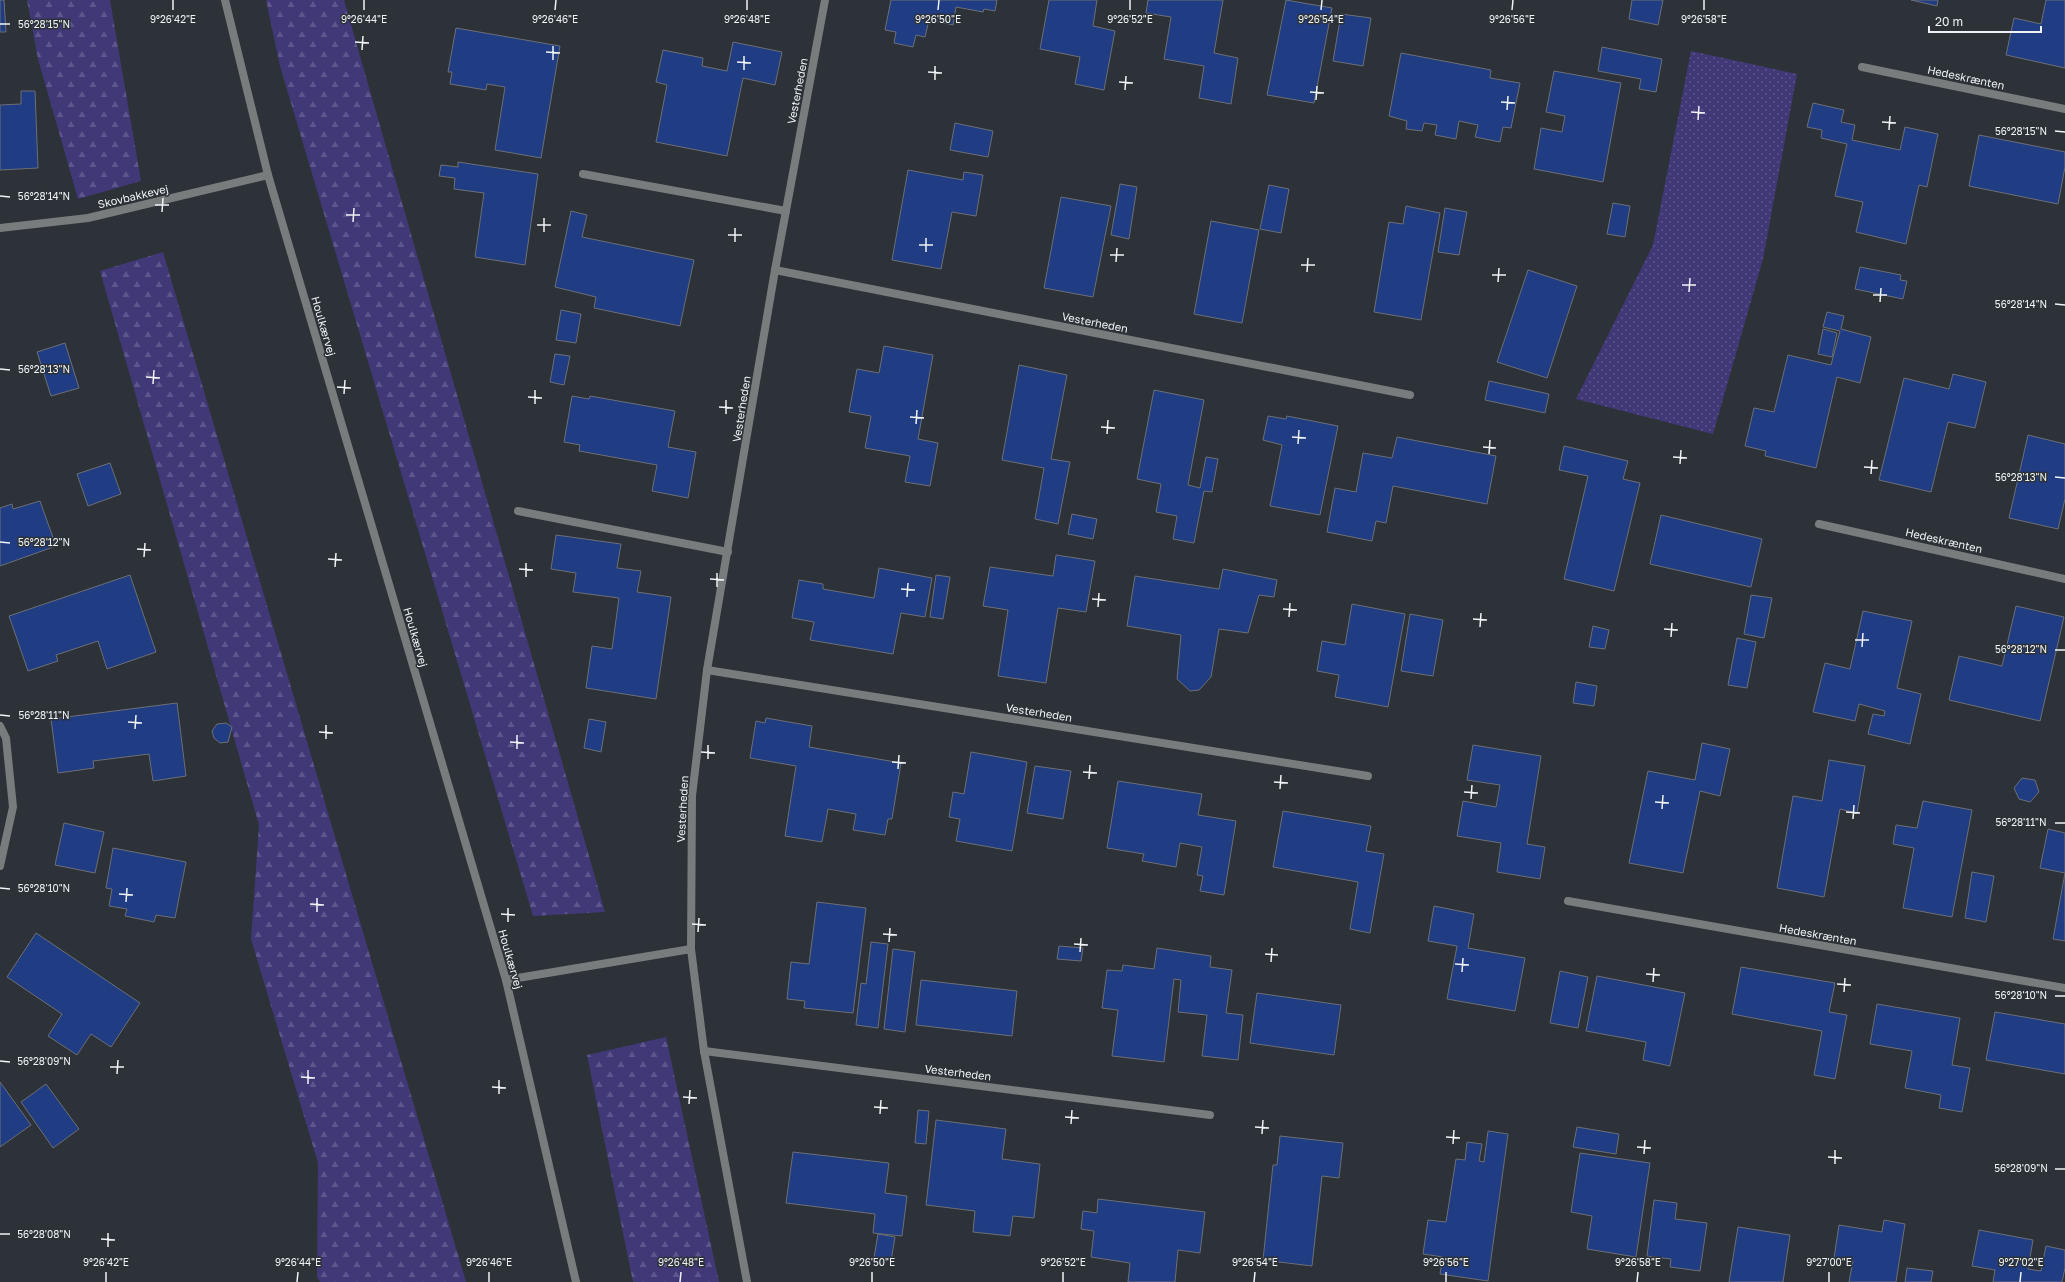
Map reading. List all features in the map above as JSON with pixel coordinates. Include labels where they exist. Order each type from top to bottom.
[{"type":"street","name":"Houlkærvej","points":[[225,0],[268,175],[506,980],[576,1282]]},
{"type":"street","name":"Vesterheden","points":[[747,1282],[704,1051],[691,950],[692,796],[707,670],[775,270],[825,0]]},
{"type":"street","name":"Hedeskrænten","points":[[1862,67],[2065,109]]},
{"type":"street","points":[[583,174],[786,211]]},
{"type":"street","name":"Skovbakkevej","points":[[0,228],[88,218],[268,175]]},
{"type":"street","name":"Vesterheden","points":[[775,270],[1410,395]]},
{"type":"street","points":[[518,511],[728,552]]},
{"type":"street","name":"Hedeskrænten","points":[[1819,524],[2065,579]]},
{"type":"street","name":"Vesterheden","points":[[707,670],[1368,776]]},
{"type":"street","points":[[0,726],[6,738],[13,807],[0,866]]},
{"type":"street","name":"Hedeskrænten","points":[[1568,901],[2065,988]]},
{"type":"street","points":[[506,980],[691,950]]},
{"type":"street","name":"Vesterheden","points":[[704,1051],[1210,1115]]},
{"type":"green space","points":[[27,0],[110,0],[141,181],[78,199],[38,59]]},
{"type":"green space","points":[[266,0],[344,0],[605,912],[533,916],[280,66]]},
{"type":"green space","points":[[1691,51],[1797,74],[1763,259],[1713,434],[1576,399],[1653,245]]},
{"type":"green space","points":[[163,252],[466,1282],[320,1282],[317,1277],[318,1163],[251,939],[259,825],[100,271]]},
{"type":"green space","points":[[666,1037],[719,1282],[633,1282],[587,1055]]},
{"type":"building","points":[[0,0],[4,0],[6,32],[0,32]]},
{"type":"building","points":[[891,0],[997,0],[995,11],[984,9],[983,12],[956,7],[953,25],[929,20],[925,37],[916,35],[913,47],[894,43],[896,32],[885,30]]},
{"type":"building","points":[[1049,0],[1097,0],[1093,26],[1115,31],[1104,90],[1075,84],[1080,57],[1040,49]]},
{"type":"building","points":[[1148,0],[1223,0],[1214,53],[1238,58],[1231,104],[1199,98],[1204,66],[1164,59],[1171,17],[1146,13]]},
{"type":"building","points":[[1286,0],[1332,8],[1314,103],[1267,95]]},
{"type":"building","points":[[1632,0],[1663,0],[1658,25],[1629,19]]},
{"type":"building","points":[[1911,0],[1938,0],[1937,6]]},
{"type":"building","points":[[2046,0],[2065,0],[2065,68],[2006,55],[2014,18],[2041,24]]},
{"type":"building","points":[[1341,14],[1371,18],[1363,66],[1333,61]]},
{"type":"building","points":[[456,28],[560,46],[541,158],[495,150],[505,87],[487,84],[486,90],[450,84],[452,72],[448,72]]},
{"type":"building","points":[[733,42],[782,52],[775,85],[743,78],[727,156],[656,142],[667,85],[656,82],[663,50],[703,58],[702,66],[727,71]]},
{"type":"building","points":[[1602,47],[1662,59],[1656,92],[1639,89],[1641,79],[1598,71]]},
{"type":"building","points":[[1401,53],[1491,70],[1490,78],[1520,83],[1511,128],[1503,127],[1500,142],[1475,137],[1478,125],[1459,121],[1456,139],[1435,135],[1437,125],[1424,123],[1422,131],[1406,129],[1407,121],[1389,116]]},
{"type":"building","points":[[1554,71],[1621,83],[1603,182],[1534,169],[1541,128],[1562,132],[1565,116],[1546,112]]},
{"type":"building","points":[[21,91],[35,91],[38,168],[0,170],[0,105],[21,104]]},
{"type":"building","points":[[1813,103],[1844,110],[1841,122],[1855,125],[1852,140],[1900,150],[1905,127],[1938,134],[1927,187],[1919,185],[1906,244],[1856,232],[1863,202],[1835,196],[1847,144],[1821,138],[1822,130],[1807,127]]},
{"type":"building","points":[[955,123],[993,131],[988,157],[950,150]]},
{"type":"building","points":[[1979,135],[2065,152],[2065,167],[2058,204],[1969,186]]},
{"type":"building","points":[[458,162],[538,174],[525,265],[475,257],[484,193],[454,189],[455,178],[439,176],[441,165],[458,167]]},
{"type":"building","points":[[908,170],[963,180],[964,172],[983,175],[976,216],[952,212],[941,269],[892,260]]},
{"type":"building","points":[[1120,184],[1137,187],[1129,239],[1111,235]]},
{"type":"building","points":[[1269,185],[1289,189],[1281,233],[1260,229]]},
{"type":"building","points":[[1061,197],[1111,206],[1093,297],[1044,288]]},
{"type":"building","points":[[1613,203],[1630,206],[1625,237],[1607,234]]},
{"type":"building","points":[[1406,206],[1440,213],[1421,320],[1374,312],[1389,222],[1403,224]]},
{"type":"building","points":[[1445,208],[1467,212],[1459,255],[1438,252]]},
{"type":"building","points":[[571,211],[587,215],[582,237],[694,260],[680,326],[594,308],[596,297],[555,287]]},
{"type":"building","points":[[1211,221],[1259,230],[1242,323],[1194,314]]},
{"type":"building","points":[[1860,267],[1901,275],[1900,280],[1907,281],[1903,299],[1855,289]]},
{"type":"building","points":[[1528,270],[1577,286],[1547,378],[1497,362]]},
{"type":"building","points":[[561,310],[581,314],[576,343],[556,340]]},
{"type":"building","points":[[1827,312],[1844,316],[1841,329],[1871,337],[1860,383],[1837,377],[1816,468],[1765,456],[1766,451],[1745,446],[1754,408],[1774,412],[1788,355],[1831,365],[1840,331],[1823,327]]},
{"type":"building","points":[[1823,329],[1837,333],[1832,357],[1818,354]]},
{"type":"building","points":[[65,343],[79,388],[51,396],[37,352]]},
{"type":"building","points":[[884,346],[933,355],[918,439],[938,443],[930,486],[905,482],[910,456],[865,448],[871,416],[849,412],[857,369],[879,373]]},
{"type":"building","points":[[555,354],[570,356],[564,385],[550,382]]},
{"type":"building","points":[[1019,365],[1067,375],[1051,459],[1070,462],[1058,524],[1035,519],[1044,468],[1002,460]]},
{"type":"building","points":[[1953,374],[1986,382],[1975,428],[1948,422],[1931,492],[1879,480],[1904,378],[1949,389]]},
{"type":"building","points":[[1489,381],[1549,394],[1545,413],[1485,400]]},
{"type":"building","points":[[1154,390],[1204,400],[1188,485],[1200,488],[1206,457],[1218,459],[1212,492],[1204,491],[1194,543],[1173,539],[1177,516],[1156,512],[1161,484],[1137,479]]},
{"type":"building","points":[[572,396],[589,399],[590,396],[675,411],[668,447],[696,452],[688,498],[652,491],[657,465],[579,451],[580,445],[564,442]]},
{"type":"building","points":[[1268,416],[1286,419],[1287,416],[1338,426],[1320,515],[1270,506],[1282,445],[1263,440]]},
{"type":"building","points":[[2028,435],[2065,444],[2065,499],[2058,529],[2009,518]]},
{"type":"building","points":[[1397,437],[1496,456],[1487,504],[1393,486],[1386,523],[1376,521],[1372,541],[1327,532],[1335,488],[1356,492],[1363,453],[1392,458]]},
{"type":"building","points":[[1564,446],[1628,461],[1623,479],[1640,483],[1614,591],[1564,579],[1588,476],[1559,470]]},
{"type":"building","points":[[110,463],[121,494],[88,506],[77,474]]},
{"type":"building","points":[[40,501],[56,546],[0,566],[0,508],[12,504],[13,509]]},
{"type":"building","points":[[1072,514],[1097,519],[1093,539],[1068,534]]},
{"type":"building","points":[[1661,515],[1762,539],[1751,587],[1650,564]]},
{"type":"building","points":[[556,535],[621,544],[617,568],[641,571],[637,592],[671,597],[656,699],[586,688],[592,646],[612,649],[619,598],[573,592],[576,573],[551,569]]},
{"type":"building","points":[[1056,555],[1095,561],[1086,612],[1058,608],[1046,683],[998,676],[1008,610],[983,606],[990,567],[1053,576]]},
{"type":"building","points":[[879,568],[932,578],[925,617],[901,613],[893,654],[810,640],[814,622],[792,618],[799,580],[823,584],[823,589],[874,598]]},
{"type":"building","points":[[1223,569],[1277,580],[1274,597],[1259,595],[1248,633],[1219,629],[1211,677],[1199,690],[1190,691],[1177,679],[1181,635],[1127,626],[1135,576],[1219,589]]},
{"type":"building","points":[[130,575],[156,652],[107,669],[98,641],[56,655],[58,661],[28,671],[9,616]]},
{"type":"building","points":[[936,575],[950,577],[943,619],[930,617]]},
{"type":"building","points":[[1751,595],[1772,598],[1764,638],[1744,634]]},
{"type":"building","points":[[1352,604],[1405,614],[1388,707],[1335,697],[1339,675],[1317,671],[1322,641],[1345,645]]},
{"type":"building","points":[[2016,606],[2064,617],[2040,721],[1949,700],[1959,656],[2002,666]]},
{"type":"building","points":[[1863,611],[1912,621],[1897,688],[1921,694],[1910,744],[1868,734],[1873,714],[1884,716],[1885,711],[1859,704],[1855,721],[1813,712],[1825,663],[1850,669]]},
{"type":"building","points":[[1410,614],[1443,620],[1433,676],[1401,671]]},
{"type":"building","points":[[1593,626],[1609,630],[1605,649],[1589,647]]},
{"type":"building","points":[[1737,638],[1756,642],[1747,688],[1728,685]]},
{"type":"building","points":[[1576,682],[1597,686],[1594,706],[1573,703]]},
{"type":"building","points":[[177,703],[186,776],[153,781],[149,754],[93,761],[94,768],[58,773],[51,719]]},
{"type":"building","points":[[766,718],[812,726],[809,747],[901,763],[892,819],[888,819],[885,835],[853,830],[856,814],[828,809],[822,842],[785,836],[796,766],[750,758],[756,721],[765,723]]},
{"type":"building","points":[[589,719],[606,722],[601,752],[584,748]]},
{"type":"building","points":[[226,723],[232,727],[228,742],[220,743],[214,738],[212,731],[217,724]]},
{"type":"building","points":[[1702,743],[1730,749],[1720,796],[1700,791],[1683,873],[1629,863],[1648,771],[1695,780]]},
{"type":"building","points":[[1473,745],[1541,756],[1527,844],[1545,847],[1540,879],[1497,872],[1501,843],[1457,836],[1463,801],[1496,807],[1500,785],[1467,780]]},
{"type":"building","points":[[971,752],[1027,762],[1012,851],[956,841],[960,819],[949,817],[953,792],[964,794]]},
{"type":"building","points":[[1829,760],[1865,766],[1857,813],[1840,809],[1824,897],[1777,888],[1793,796],[1822,801]]},
{"type":"building","points":[[1035,766],[1071,771],[1063,819],[1027,813]]},
{"type":"building","points":[[2022,778],[2035,780],[2039,792],[2030,802],[2019,799],[2014,788]]},
{"type":"building","points":[[1118,781],[1202,794],[1198,815],[1236,821],[1224,895],[1200,891],[1203,876],[1197,875],[1202,847],[1180,843],[1176,867],[1142,861],[1144,854],[1107,848]]},
{"type":"building","points":[[1923,801],[1972,810],[1952,917],[1903,908],[1914,848],[1893,844],[1896,825],[1917,828]]},
{"type":"building","points":[[1283,811],[1371,826],[1366,851],[1384,854],[1370,933],[1350,929],[1358,882],[1273,867]]},
{"type":"building","points":[[64,823],[104,832],[95,873],[55,865]]},
{"type":"building","points":[[2048,829],[2065,833],[2065,873],[2040,868]]},
{"type":"building","points":[[113,848],[186,862],[175,918],[156,915],[154,922],[125,916],[127,909],[109,906],[112,889],[106,888]]},
{"type":"building","points":[[1972,872],[1994,876],[1986,922],[1965,918]]},
{"type":"building","points":[[2065,873],[2065,941],[2053,939]]},
{"type":"building","points":[[817,902],[866,908],[853,1013],[804,1008],[805,1001],[787,999],[791,962],[809,964]]},
{"type":"building","points":[[1434,906],[1474,914],[1468,948],[1525,958],[1515,1011],[1447,999],[1457,946],[1428,941]]},
{"type":"building","points":[[36,933],[140,1003],[111,1047],[91,1034],[77,1055],[48,1036],[62,1014],[7,977]]},
{"type":"building","points":[[871,942],[888,944],[878,1028],[856,1025],[861,983],[866,984]]},
{"type":"building","points":[[1059,946],[1083,948],[1081,961],[1057,959]]},
{"type":"building","points":[[1157,948],[1211,956],[1210,967],[1232,970],[1226,1013],[1243,1015],[1238,1060],[1202,1056],[1207,1015],[1178,1012],[1181,980],[1174,979],[1164,1062],[1112,1056],[1118,1010],[1102,1008],[1107,970],[1122,971],[1123,965],[1154,969]]},
{"type":"building","points":[[893,949],[915,952],[905,1032],[884,1029]]},
{"type":"building","points":[[1741,967],[1835,983],[1829,1012],[1847,1015],[1835,1079],[1814,1075],[1822,1031],[1732,1014]]},
{"type":"building","points":[[1560,971],[1588,977],[1578,1028],[1550,1023]]},
{"type":"building","points":[[1597,976],[1685,993],[1670,1066],[1643,1060],[1646,1042],[1586,1031]]},
{"type":"building","points":[[921,980],[1017,991],[1012,1036],[916,1025]]},
{"type":"building","points":[[1257,993],[1341,1005],[1334,1055],[1250,1043]]},
{"type":"building","points":[[1877,1004],[1960,1018],[1952,1065],[1970,1068],[1962,1112],[1939,1108],[1941,1095],[1905,1088],[1912,1051],[1870,1044]]},
{"type":"building","points":[[1995,1012],[2065,1024],[2065,1074],[1986,1060]]},
{"type":"building","points":[[0,1082],[31,1125],[0,1147]]},
{"type":"building","points":[[46,1084],[79,1129],[53,1148],[21,1102]]},
{"type":"building","points":[[918,1110],[929,1111],[926,1144],[915,1143]]},
{"type":"building","points":[[936,1120],[1006,1129],[1002,1159],[1040,1164],[1034,1218],[1013,1216],[1010,1236],[973,1232],[975,1211],[926,1205]]},
{"type":"building","points":[[1577,1127],[1619,1134],[1616,1154],[1573,1147]]},
{"type":"building","points":[[1488,1131],[1508,1134],[1488,1281],[1440,1274],[1443,1257],[1423,1254],[1428,1220],[1446,1222],[1456,1159],[1465,1160],[1467,1142],[1482,1144],[1479,1161],[1484,1162]]},
{"type":"building","points":[[1280,1136],[1343,1143],[1339,1178],[1322,1176],[1312,1266],[1263,1260],[1273,1165],[1277,1165]]},
{"type":"building","points":[[793,1152],[889,1163],[885,1193],[907,1196],[902,1236],[873,1233],[875,1214],[786,1203]]},
{"type":"building","points":[[1580,1153],[1650,1163],[1636,1257],[1587,1249],[1592,1216],[1571,1212]]},
{"type":"building","points":[[1098,1199],[1205,1212],[1200,1253],[1178,1250],[1175,1282],[1128,1282],[1130,1263],[1091,1257],[1094,1231],[1081,1229],[1083,1211],[1097,1213]]},
{"type":"building","points":[[1654,1200],[1677,1203],[1675,1219],[1707,1223],[1700,1271],[1670,1267],[1671,1259],[1647,1256]]},
{"type":"building","points":[[1884,1220],[1905,1224],[1896,1282],[1849,1282],[1853,1261],[1834,1258],[1839,1225],[1882,1232]]},
{"type":"building","points":[[1738,1227],[1790,1235],[1783,1282],[1729,1282]]},
{"type":"building","points":[[1979,1230],[2033,1240],[2028,1269],[2041,1271],[2046,1246],[2065,1250],[2065,1268],[2062,1282],[1993,1282],[1995,1270],[1972,1266]]},
{"type":"building","points":[[878,1234],[895,1237],[891,1261],[874,1258]]},
{"type":"building","points":[[1907,1268],[1933,1271],[1931,1282],[1905,1282]]}]
